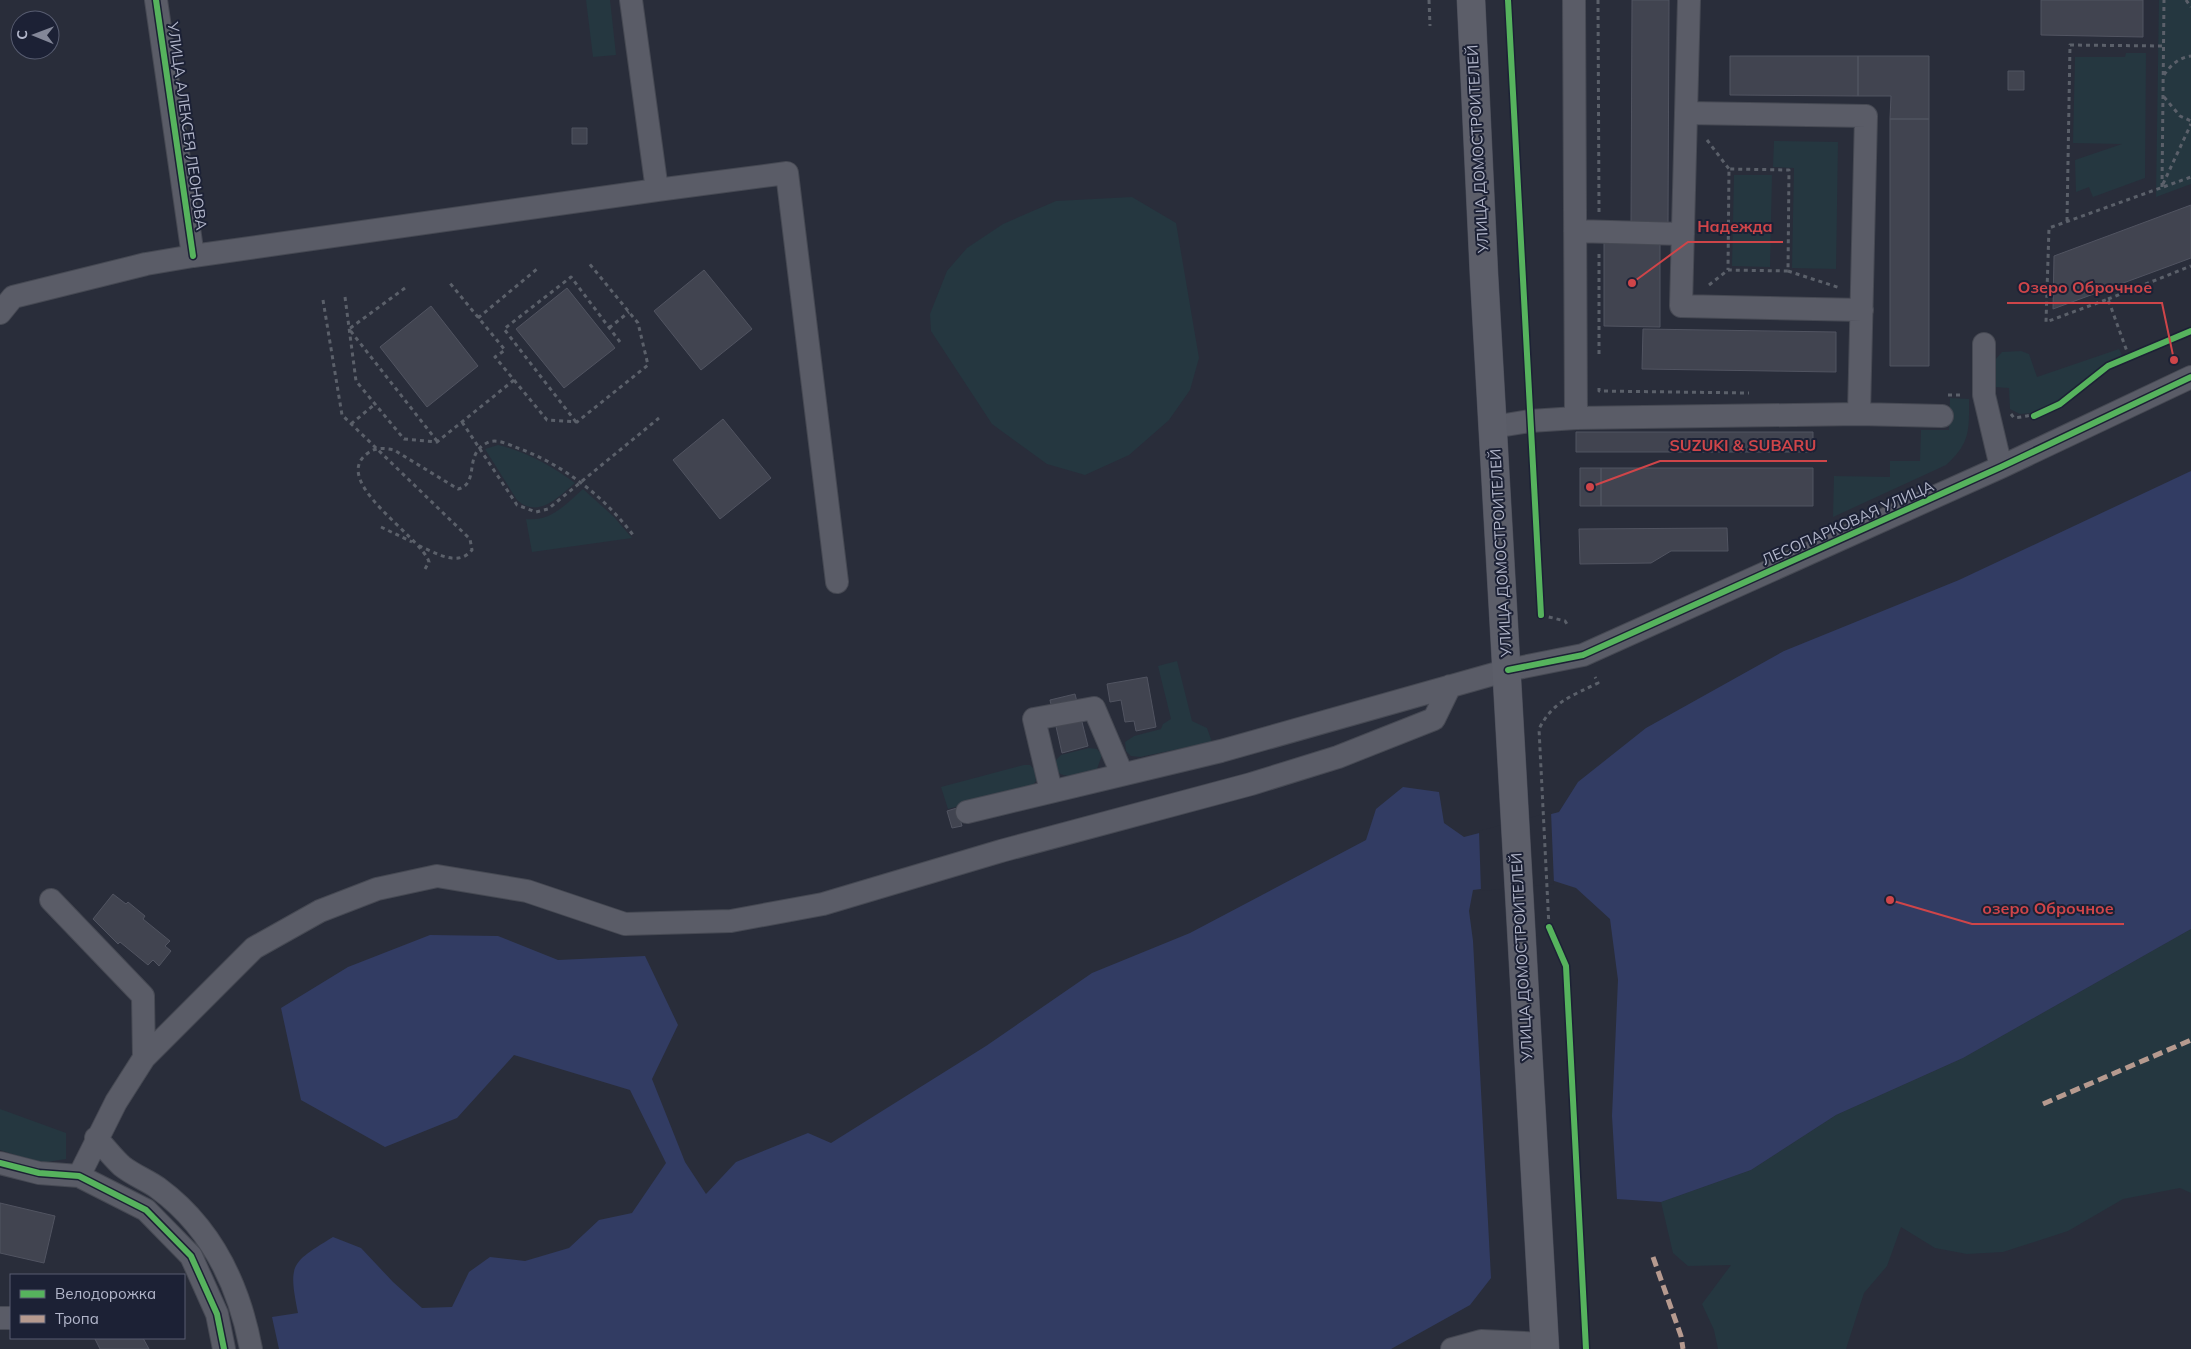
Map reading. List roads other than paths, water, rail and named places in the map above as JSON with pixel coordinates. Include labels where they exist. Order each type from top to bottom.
[{"type":"main road","name":"УЛИЦА ДОМОСТРОИТЕЛЕЙ","points":[[1471,0],[1545,1347]]},
{"type":"street","name":"УЛИЦА АЛЕКСЕЯ ЛЕОНОВА","points":[[156,0],[193,256]]},
{"type":"street","points":[[631,0],[657,190]]},
{"type":"street","points":[[1574,0],[1576,418]]},
{"type":"street","points":[[1689,0],[1681,306],[1862,299]]},
{"type":"street","points":[[1686,112],[1866,116],[1859,414]]},
{"type":"street","points":[[0,313],[13,297],[146,264],[787,173],[837,582]]},
{"type":"street","points":[[1575,231],[1683,234]]},
{"type":"street","points":[[1984,344],[1984,395],[2000,467]]},
{"type":"street","name":"ЛЕСОПАРКОВАЯ УЛИЦА","points":[[967,812],[1220,751],[1508,670],[1583,655],[2000,467],[2191,376]]},
{"type":"street","points":[[1493,427],[1530,420],[1576,418],[1859,414],[1942,416]]},
{"type":"street","points":[[79,1176],[96,1138],[144,1058],[254,948],[320,911],[377,889],[437,876],[527,891],[625,924],[731,921],[823,904],[1001,851],[1251,784],[1338,757],[1434,719],[1450,686]]},
{"type":"street","points":[[1052,791],[1034,719],[1094,708],[1122,774]]},
{"type":"street","points":[[51,900],[143,996],[144,1058]]},
{"type":"street","points":[[96,1138],[123,1166],[158,1188],[193,1219],[227,1269],[247,1328],[251,1349]]},
{"type":"street","points":[[0,1163],[39,1173],[79,1176],[146,1210],[191,1256],[217,1314],[224,1349]]},
{"type":"street","points":[[1452,1349],[1481,1341],[1545,1347]]},
{"type":"water","points":[[2191,471],[2191,929],[1963,1058],[1836,1115],[1751,1170],[1661,1202],[1617,1199],[1612,1116],[1618,980],[1610,919],[1576,888],[1551,880],[1473,890],[1469,911],[1473,941],[1491,1278],[1470,1305],[1391,1349],[279,1349],[272,1317],[298,1313],[293,1284],[296,1266],[308,1253],[333,1237],[361,1248],[393,1282],[422,1308],[452,1307],[469,1272],[490,1257],[525,1261],[569,1248],[599,1220],[632,1213],[666,1163],[630,1090],[514,1055],[457,1118],[385,1147],[301,1100],[281,1008],[348,967],[430,935],[498,936],[558,960],[645,956],[678,1025],[652,1079],[685,1162],[706,1194],[736,1162],[808,1133],[831,1143],[986,1046],[1092,973],[1190,933],[1366,840],[1376,809],[1403,787],[1439,792],[1444,823],[1464,837],[1559,812],[1578,782],[1646,728],[1784,651],[1959,580]]},
{"type":"place","name":"Надежда","points":[[1632,283]]},
{"type":"place","name":"Озеро Оброчное","points":[[2174,360]]},
{"type":"place","name":"SUZUKI & SUBARU","points":[[1590,487]]},
{"type":"place","name":"озеро Оброчное","points":[[1890,900]]}]
